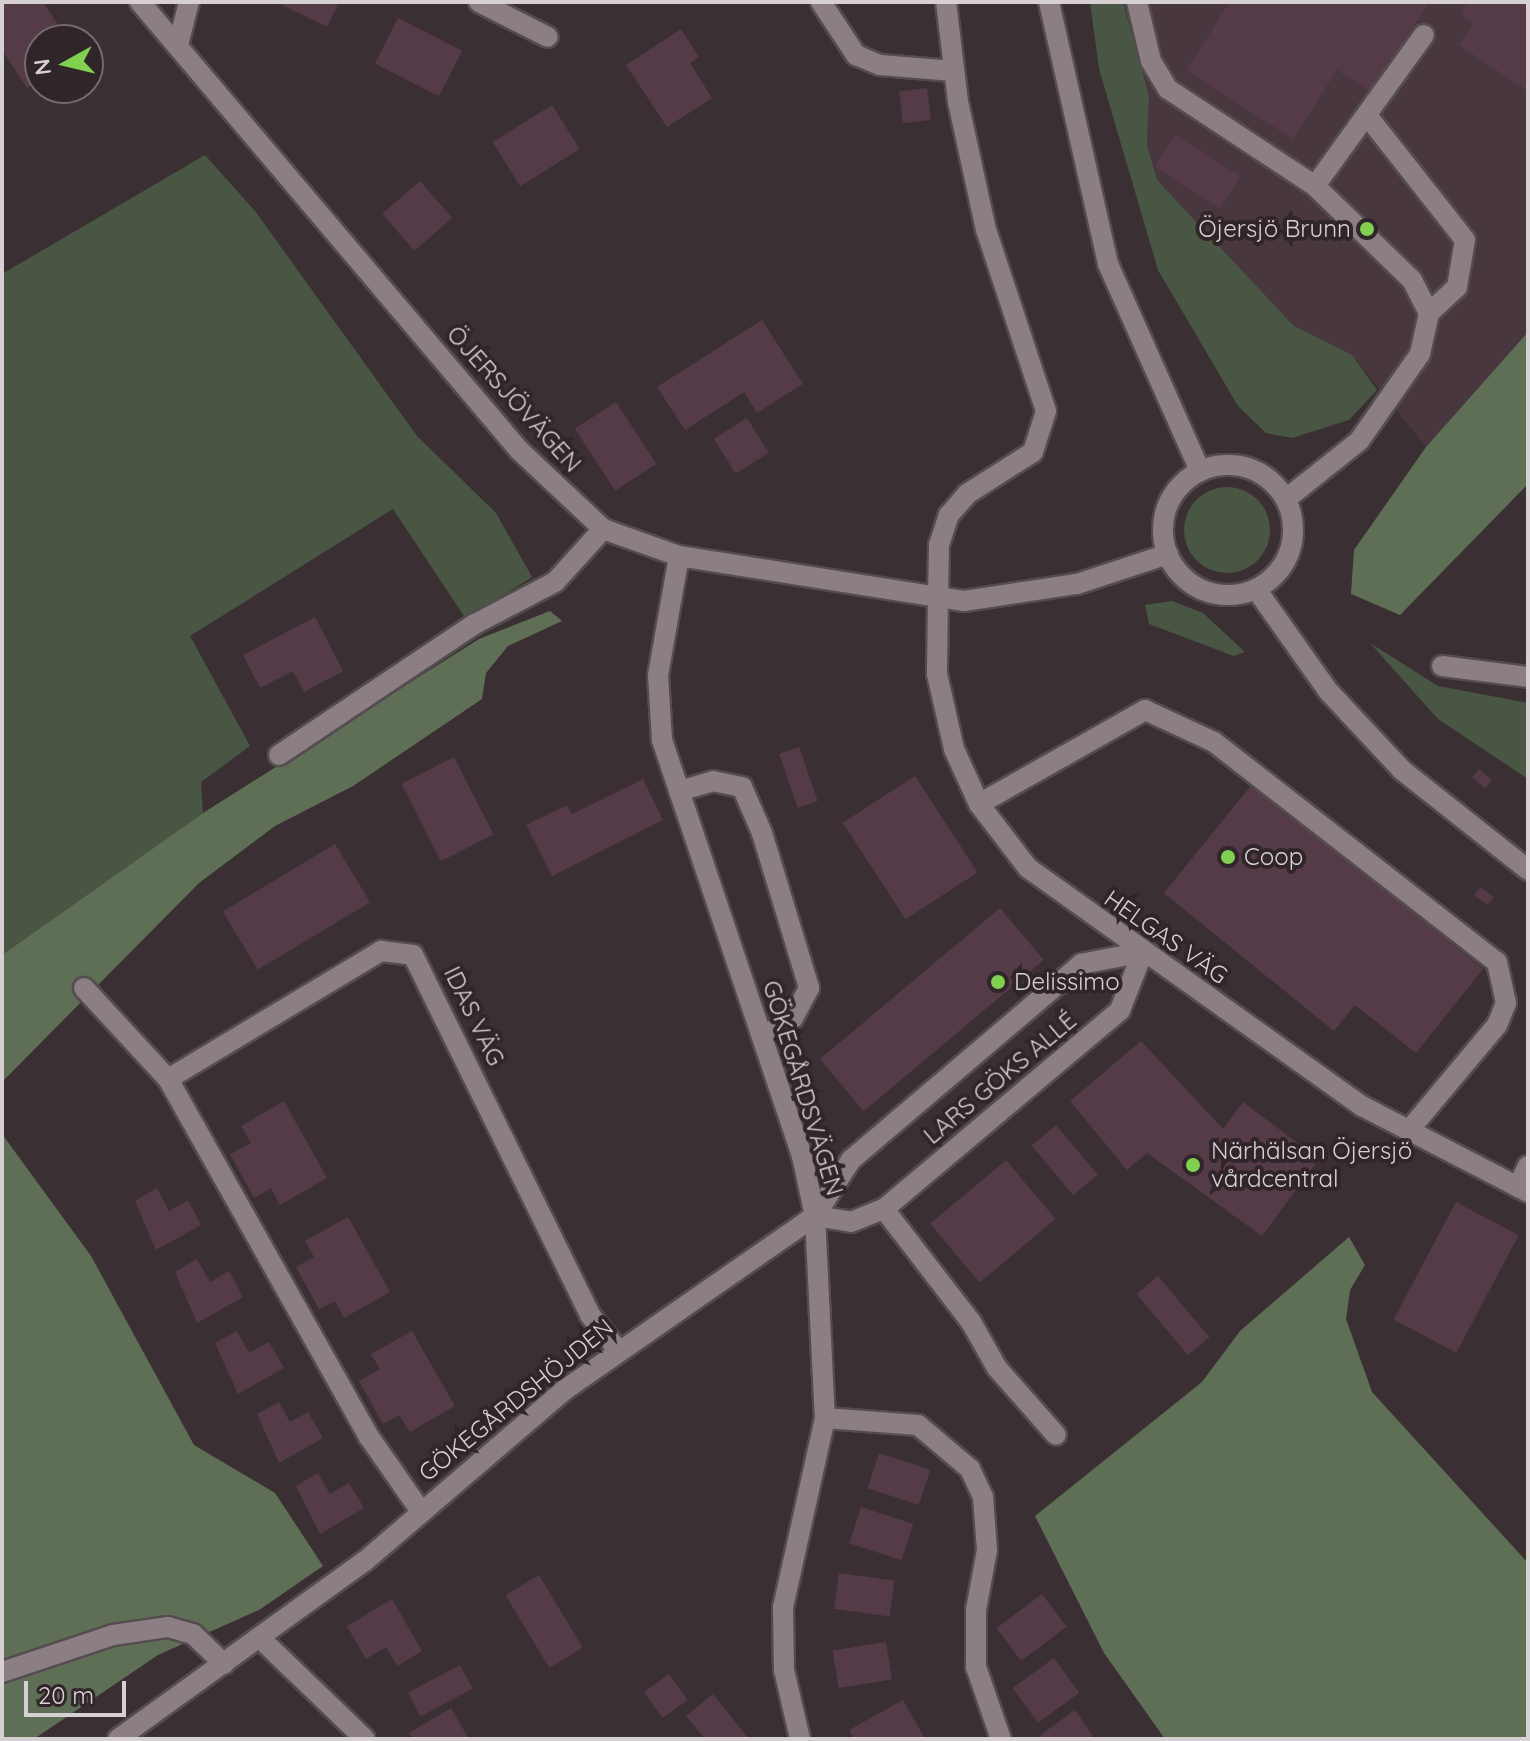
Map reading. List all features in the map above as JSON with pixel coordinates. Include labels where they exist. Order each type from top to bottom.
[{"type":"street","name":"ÖJERSJÖVÄGEN","points":[[140,2],[519,450],[603,529],[679,556],[938,599],[1009,599],[1168,554]]},
{"type":"street","points":[[178,45],[189,2]]},
{"type":"street","points":[[479,2],[548,37]]},
{"type":"street","points":[[821,2],[856,55],[880,65],[954,71]]},
{"type":"street","name":"HELGAS VÄG","points":[[946,2],[954,71],[986,230],[1046,411],[1033,452],[967,494],[949,515],[939,545],[943,716],[979,804],[1028,868],[1143,952],[1362,1106],[1523,1190]]},
{"type":"street","points":[[1049,2],[1108,264],[1200,471]]},
{"type":"street","points":[[1137,2],[1151,61],[1168,89],[1315,186],[1412,280],[1429,313]]},
{"type":"street","points":[[1315,186],[1369,118],[1424,35]]},
{"type":"street","points":[[1286,499],[1359,441],[1420,354],[1429,313],[1457,287],[1465,240],[1369,118]]},
{"type":"street","points":[[1249,467],[1286,499],[1293,521],[1289,554],[1256,589],[1231,595],[1202,590],[1168,554],[1170,501],[1200,471],[1249,467]]},
{"type":"street","points":[[279,755],[475,624],[555,582],[603,529]]},
{"type":"street","name":"GÖKEGÅRDSVÄGEN","points":[[679,556],[658,675],[662,740],[762,1037],[815,1216],[825,1418],[783,1607],[784,1670],[800,1739]]},
{"type":"street","points":[[1256,589],[1329,692],[1402,770],[1528,870]]},
{"type":"street","points":[[1442,666],[1528,677]]},
{"type":"street","points":[[979,804],[1145,710],[1214,742],[1497,962],[1506,1003],[1497,1025],[1410,1129]]},
{"type":"street","points":[[679,791],[713,781],[742,787],[762,833],[809,988],[793,1018],[762,1037]]},
{"type":"street","name":"IDAS VÄG","points":[[168,1079],[381,951],[413,955],[590,1315],[618,1350]]},
{"type":"street","name":"LARS GÖKS ALLÉ","points":[[1143,952],[1120,1010],[884,1209],[851,1222],[815,1216],[851,1160],[1081,964],[1143,952]]},
{"type":"street","points":[[84,988],[168,1079],[369,1437],[420,1510]]},
{"type":"street","points":[[1523,1190],[1528,1166]]},
{"type":"street","points":[[884,1209],[971,1322],[997,1368],[1056,1435]]},
{"type":"street","name":"GÖKEGÅRDSHÖJDEN","points":[[118,1739],[261,1639],[618,1350],[815,1216]]},
{"type":"street","points":[[825,1418],[918,1425],[970,1469],[983,1497],[987,1550],[976,1610],[976,1667],[1001,1739]]},
{"type":"street","points":[[2,1672],[113,1635],[168,1627],[193,1634],[224,1664]]},
{"type":"street","points":[[261,1639],[365,1739]]},
{"type":"shaded area","name":"Öjersjö Brunn","points":[[1123,2],[1528,2],[1528,332],[1426,447],[1352,355],[1294,326],[1157,180],[1147,145],[1149,96]]},
{"type":"green space","points":[[1090,2],[1123,2],[1149,96],[1147,145],[1157,180],[1294,326],[1352,355],[1377,390],[1349,420],[1292,438],[1266,433],[1238,406],[1158,270],[1099,69]]},
{"type":"green space","points":[[205,155],[255,211],[417,436],[496,513],[532,577],[466,619],[393,509],[190,636],[250,746],[201,782],[203,813],[2,955],[2,274]]},
{"type":"green space","points":[[1528,332],[1528,484],[1400,615],[1351,594],[1354,550],[1426,447]]},
{"type":"green space","points":[[1227,487],[1251,494],[1263,506],[1270,530],[1263,554],[1251,566],[1227,573],[1203,566],[1191,554],[1184,530],[1191,506],[1203,494]]},
{"type":"green space","points":[[1172,601],[1203,613],[1245,652],[1234,656],[1149,624],[1145,605]]},
{"type":"green space","points":[[550,611],[562,621],[508,646],[486,673],[482,699],[353,786],[275,826],[199,883],[2,1082],[2,955],[203,813],[479,639]]},
{"type":"green space","points":[[1370,643],[1438,686],[1528,703],[1528,779],[1438,719]]},
{"type":"green space","points":[[2,1134],[91,1256],[194,1445],[275,1493],[323,1566],[259,1610],[158,1655],[34,1739],[2,1739]]},
{"type":"green space","points":[[1349,1237],[1365,1265],[1350,1290],[1346,1319],[1372,1392],[1528,1563],[1528,1739],[1165,1739],[1104,1653],[1035,1516],[1202,1382],[1240,1331]]},
{"type":"building","points":[[2,2],[43,2],[57,24],[24,24],[24,83],[2,50]]},
{"type":"building","points":[[276,2],[339,2],[327,27]]},
{"type":"building","points":[[1230,2],[1429,2],[1371,92],[1337,70],[1293,139],[1186,70]]},
{"type":"building","points":[[1468,2],[1528,2],[1528,91],[1459,45],[1474,23],[1460,14]]},
{"type":"building","points":[[398,18],[462,51],[439,96],[375,63]]},
{"type":"building","points":[[681,29],[699,57],[690,63],[712,98],[667,127],[626,65]]},
{"type":"building","points":[[927,88],[931,120],[903,123],[899,91]]},
{"type":"building","points":[[552,105],[580,149],[520,186],[493,142]]},
{"type":"building","points":[[1175,135],[1240,176],[1220,208],[1155,167]]},
{"type":"building","points":[[420,181],[452,218],[414,251],[382,214]]},
{"type":"building","points":[[762,320],[803,384],[757,413],[744,392],[685,430],[657,387]]},
{"type":"building","points":[[616,402],[656,464],[615,491],[575,429]]},
{"type":"building","points":[[747,418],[769,453],[736,473],[714,439]]},
{"type":"building","points":[[315,617],[343,671],[304,692],[293,671],[260,688],[243,655]]},
{"type":"building","points":[[799,747],[818,801],[798,808],[779,754]]},
{"type":"building","points":[[454,757],[493,835],[441,861],[401,784]]},
{"type":"building","points":[[1479,769],[1492,780],[1485,788],[1472,777]]},
{"type":"building","points":[[915,776],[978,872],[906,919],[843,823]]},
{"type":"building","points":[[643,779],[663,820],[552,876],[526,825],[567,805],[572,814]]},
{"type":"building","points":[[1253,783],[1483,969],[1416,1053],[1355,1005],[1334,1031],[1164,893]]},
{"type":"building","points":[[335,844],[370,902],[258,970],[223,911]]},
{"type":"building","points":[[1480,887],[1494,897],[1488,905],[1474,895]]},
{"type":"building","points":[[1000,908],[1044,960],[864,1111],[820,1059]]},
{"type":"building","points":[[1141,1041],[1223,1129],[1243,1102],[1319,1159],[1262,1236],[1147,1153],[1127,1170],[1070,1101]]},
{"type":"building","points":[[284,1101],[327,1178],[280,1205],[271,1188],[254,1198],[230,1154],[251,1143],[241,1126]]},
{"type":"building","points":[[1056,1125],[1098,1175],[1073,1195],[1031,1146]]},
{"type":"building","points":[[1006,1160],[1055,1219],[980,1283],[930,1224]]},
{"type":"building","points":[[157,1188],[169,1211],[188,1200],[201,1225],[156,1250],[135,1201]]},
{"type":"building","points":[[1456,1202],[1519,1235],[1456,1353],[1394,1319]]},
{"type":"building","points":[[348,1217],[390,1292],[344,1318],[335,1301],[319,1309],[296,1267],[314,1257],[305,1241]]},
{"type":"building","points":[[197,1259],[210,1282],[229,1271],[243,1297],[197,1323],[175,1272]]},
{"type":"building","points":[[1158,1276],[1209,1337],[1188,1355],[1137,1294]]},
{"type":"building","points":[[237,1331],[249,1353],[269,1342],[284,1368],[238,1394],[215,1343]]},
{"type":"building","points":[[412,1331],[455,1406],[410,1432],[399,1415],[383,1424],[359,1381],[380,1369],[371,1354]]},
{"type":"building","points":[[279,1402],[290,1422],[308,1412],[323,1438],[279,1463],[257,1414]]},
{"type":"building","points":[[879,1453],[930,1470],[919,1505],[868,1488]]},
{"type":"building","points":[[318,1473],[330,1494],[349,1483],[364,1508],[320,1534],[296,1486]]},
{"type":"building","points":[[861,1507],[913,1524],[902,1560],[849,1543]]},
{"type":"building","points":[[839,1573],[894,1581],[889,1616],[834,1609]]},
{"type":"building","points":[[539,1575],[583,1648],[549,1668],[506,1595]]},
{"type":"building","points":[[1042,1594],[1067,1627],[1021,1661],[996,1628]]},
{"type":"building","points":[[392,1599],[422,1651],[397,1666],[386,1647],[366,1659],[347,1626]]},
{"type":"building","points":[[886,1642],[892,1680],[839,1688],[833,1650]]},
{"type":"building","points":[[1054,1658],[1079,1693],[1038,1723],[1013,1688]]},
{"type":"building","points":[[460,1665],[473,1689],[421,1717],[408,1693]]},
{"type":"building","points":[[669,1674],[688,1700],[663,1718],[644,1692]]},
{"type":"building","points":[[713,1694],[749,1739],[705,1739],[686,1716]]},
{"type":"building","points":[[903,1700],[924,1737],[854,1739],[849,1730]]},
{"type":"building","points":[[451,1708],[469,1739],[412,1739],[409,1733]]},
{"type":"building","points":[[1075,1710],[1095,1739],[1035,1739]]},
{"type":"place","name":"Öjersjö Brunn","points":[[1367,229]]},
{"type":"place","name":"Coop","points":[[1228,857]]},
{"type":"place","name":"Delissimo","points":[[998,982]]},
{"type":"place","name":"Närhälsan Öjersjö vårdcentral","points":[[1193,1165]]}]
